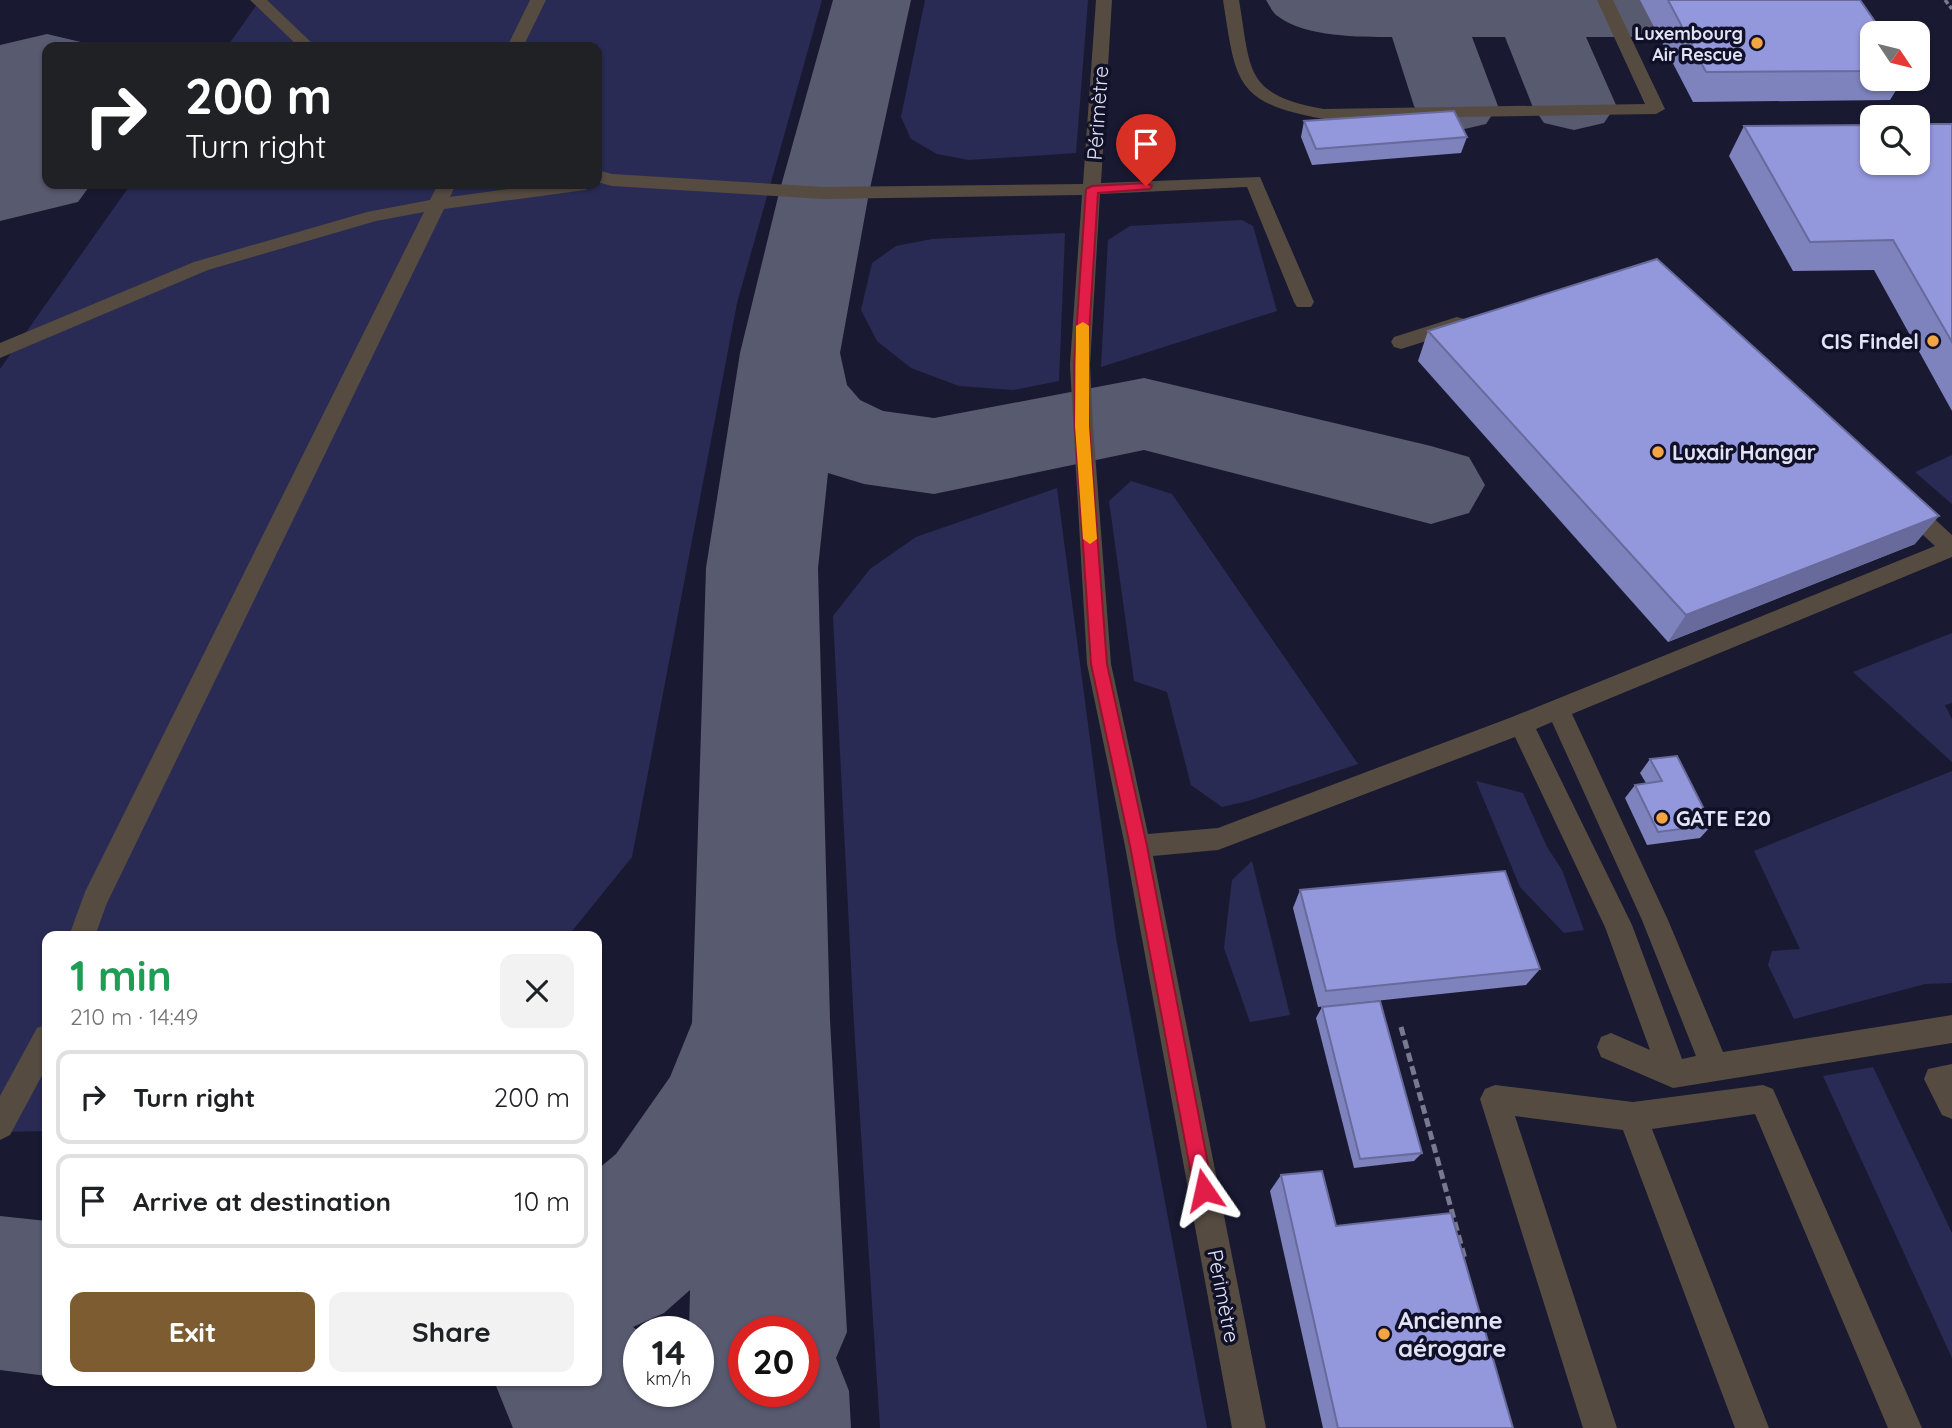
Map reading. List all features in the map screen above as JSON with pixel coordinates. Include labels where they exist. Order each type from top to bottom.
[{"type":"lane","points":[[258,0],[304,42]]},
{"type":"lane","points":[[517,42],[538,0]]},
{"type":"lane","name":"Périmètre","points":[[1104,0],[1080,365],[1099,664],[1138,846],[1249,1428]]},
{"type":"lane","points":[[1231,0],[1246,75],[1256,90],[1297,109],[1324,114],[1656,109],[1605,0]]},
{"type":"lane","points":[[602,179],[824,193],[1092,189],[1254,181],[1304,302]]},
{"type":"lane","points":[[0,351],[201,266],[442,194],[514,189]]},
{"type":"lane","points":[[84,931],[93,901],[442,194]]},
{"type":"lane","points":[[1401,342],[1478,318]]},
{"type":"lane","points":[[1138,846],[1218,839],[1521,724],[1952,548],[1891,492]]},
{"type":"lane","points":[[1558,709],[1655,920],[1716,1069]]},
{"type":"lane","points":[[1521,724],[1618,925],[1674,1073]]},
{"type":"lane","points":[[1611,1047],[1674,1073],[1716,1069],[1748,1061],[1952,1029]]},
{"type":"lane","points":[[0,1125],[42,1047]]},
{"type":"lane","points":[[1952,1078],[1938,1079],[1952,1105]]},
{"type":"lane","points":[[1600,1428],[1494,1099],[1633,1117],[1763,1099],[1905,1428]]},
{"type":"lane","points":[[1633,1117],[1752,1428]]},
{"type":"path","points":[[1945,0],[1952,9]]},
{"type":"path","points":[[1401,1027],[1467,1268]]},
{"type":"shaded area","points":[[260,0],[822,0],[737,303],[632,857],[572,931],[42,931],[42,1131],[0,1132],[0,369],[127,189],[602,189],[602,42],[231,42]]},
{"type":"shaded area","points":[[925,0],[1088,0],[1076,153],[969,160],[937,154],[911,139],[901,117]]},
{"type":"shaded area","points":[[1242,220],[1253,226],[1277,311],[1101,367],[1108,240],[1130,226]]},
{"type":"shaded area","points":[[1065,233],[1059,381],[1013,390],[959,386],[911,368],[877,341],[861,310],[872,263],[896,246],[932,239]]},
{"type":"shaded area","points":[[1952,455],[1952,504],[1915,472]]},
{"type":"shaded area","points":[[1131,481],[1172,494],[1358,764],[1248,801],[1222,807],[1191,785],[1167,692],[1134,681],[1109,501]]},
{"type":"shaded area","points":[[1057,488],[1116,938],[1207,1428],[880,1428],[854,1024],[833,616],[870,569],[916,537]]},
{"type":"shaded area","points":[[1952,633],[1952,703],[1945,705],[1952,719],[1952,762],[1853,672]]},
{"type":"shaded area","points":[[1952,771],[1952,983],[1925,984],[1794,1019],[1768,965],[1772,951],[1800,949],[1754,851]]},
{"type":"shaded area","points":[[1476,781],[1523,793],[1547,847],[1562,870],[1584,930],[1564,933],[1520,887]]},
{"type":"shaded area","points":[[1252,861],[1290,1015],[1250,1022],[1224,948],[1232,880]]},
{"type":"shaded area","points":[[1873,1067],[1952,1233],[1952,1358],[1823,1076]]},
{"type":"building","points":[[1668,0],[1860,0],[1875,21],[1860,21],[1860,71],[1706,72]]},
{"type":"building","points":[[1454,111],[1467,137],[1316,149],[1304,121]]},
{"type":"building","points":[[1930,124],[1952,124],[1952,342],[1893,240],[1810,242],[1744,126],[1860,125],[1860,175],[1930,175]]},
{"type":"building","name":"Luxair Hangar","points":[[1657,259],[1939,516],[1686,615],[1428,331]]},
{"type":"building","points":[[1677,756],[1712,825],[1658,832],[1635,785],[1662,781],[1650,759]]},
{"type":"building","points":[[1505,871],[1540,969],[1326,991],[1300,890]]},
{"type":"building","points":[[1380,1001],[1422,1153],[1360,1159],[1322,1007]]},
{"type":"building","name":"Ancienne aérogare","points":[[1322,1171],[1336,1226],[1451,1213],[1513,1428],[1338,1428],[1281,1175]]},
{"type":"taxiway","points":[[790,353],[824,193],[872,0]]},
{"type":"taxiway","points":[[1305,0],[1321,8],[1354,13],[1535,13]]},
{"type":"taxiway","points":[[1535,13],[1647,13]]},
{"type":"taxiway","points":[[1535,13],[1574,105]]},
{"type":"taxiway","points":[[1424,14],[1456,106]]},
{"type":"taxiway","points":[[768,1316],[761,1020],[762,568],[790,353]]},
{"type":"taxiway","points":[[790,353],[798,395],[823,426],[864,446],[934,456],[1144,414],[1431,485]]},
{"type":"taxiway","points":[[602,1263],[610,1259],[669,1207],[726,1121],[753,1043]]},
{"type":"taxiway","points":[[0,1293],[42,1297]]},
{"type":"taxiway","points":[[580,1386],[634,1428]]},
{"type":"taxiway","points":[[769,1407],[770,1428]]},
{"type":"runway","points":[[0,155],[42,103]]},
{"type":"slow traffic","points":[[1083,326],[1080,365],[1082,426],[1090,539]]},
{"type":"place","name":"Luxembourg Air Rescue","points":[[1757,43]]},
{"type":"place","name":"CIS Findel","points":[[1933,341]]},
{"type":"place","name":"Luxair Hangar","points":[[1658,452]]},
{"type":"place","name":"GATE E20","points":[[1662,818]]},
{"type":"place","name":"Ancienne aérogare","points":[[1384,1334]]},
{"type":"route","points":[[1146,186],[1092,189],[1080,365],[1082,426],[1099,664],[1138,846],[1204,1190]]}]
